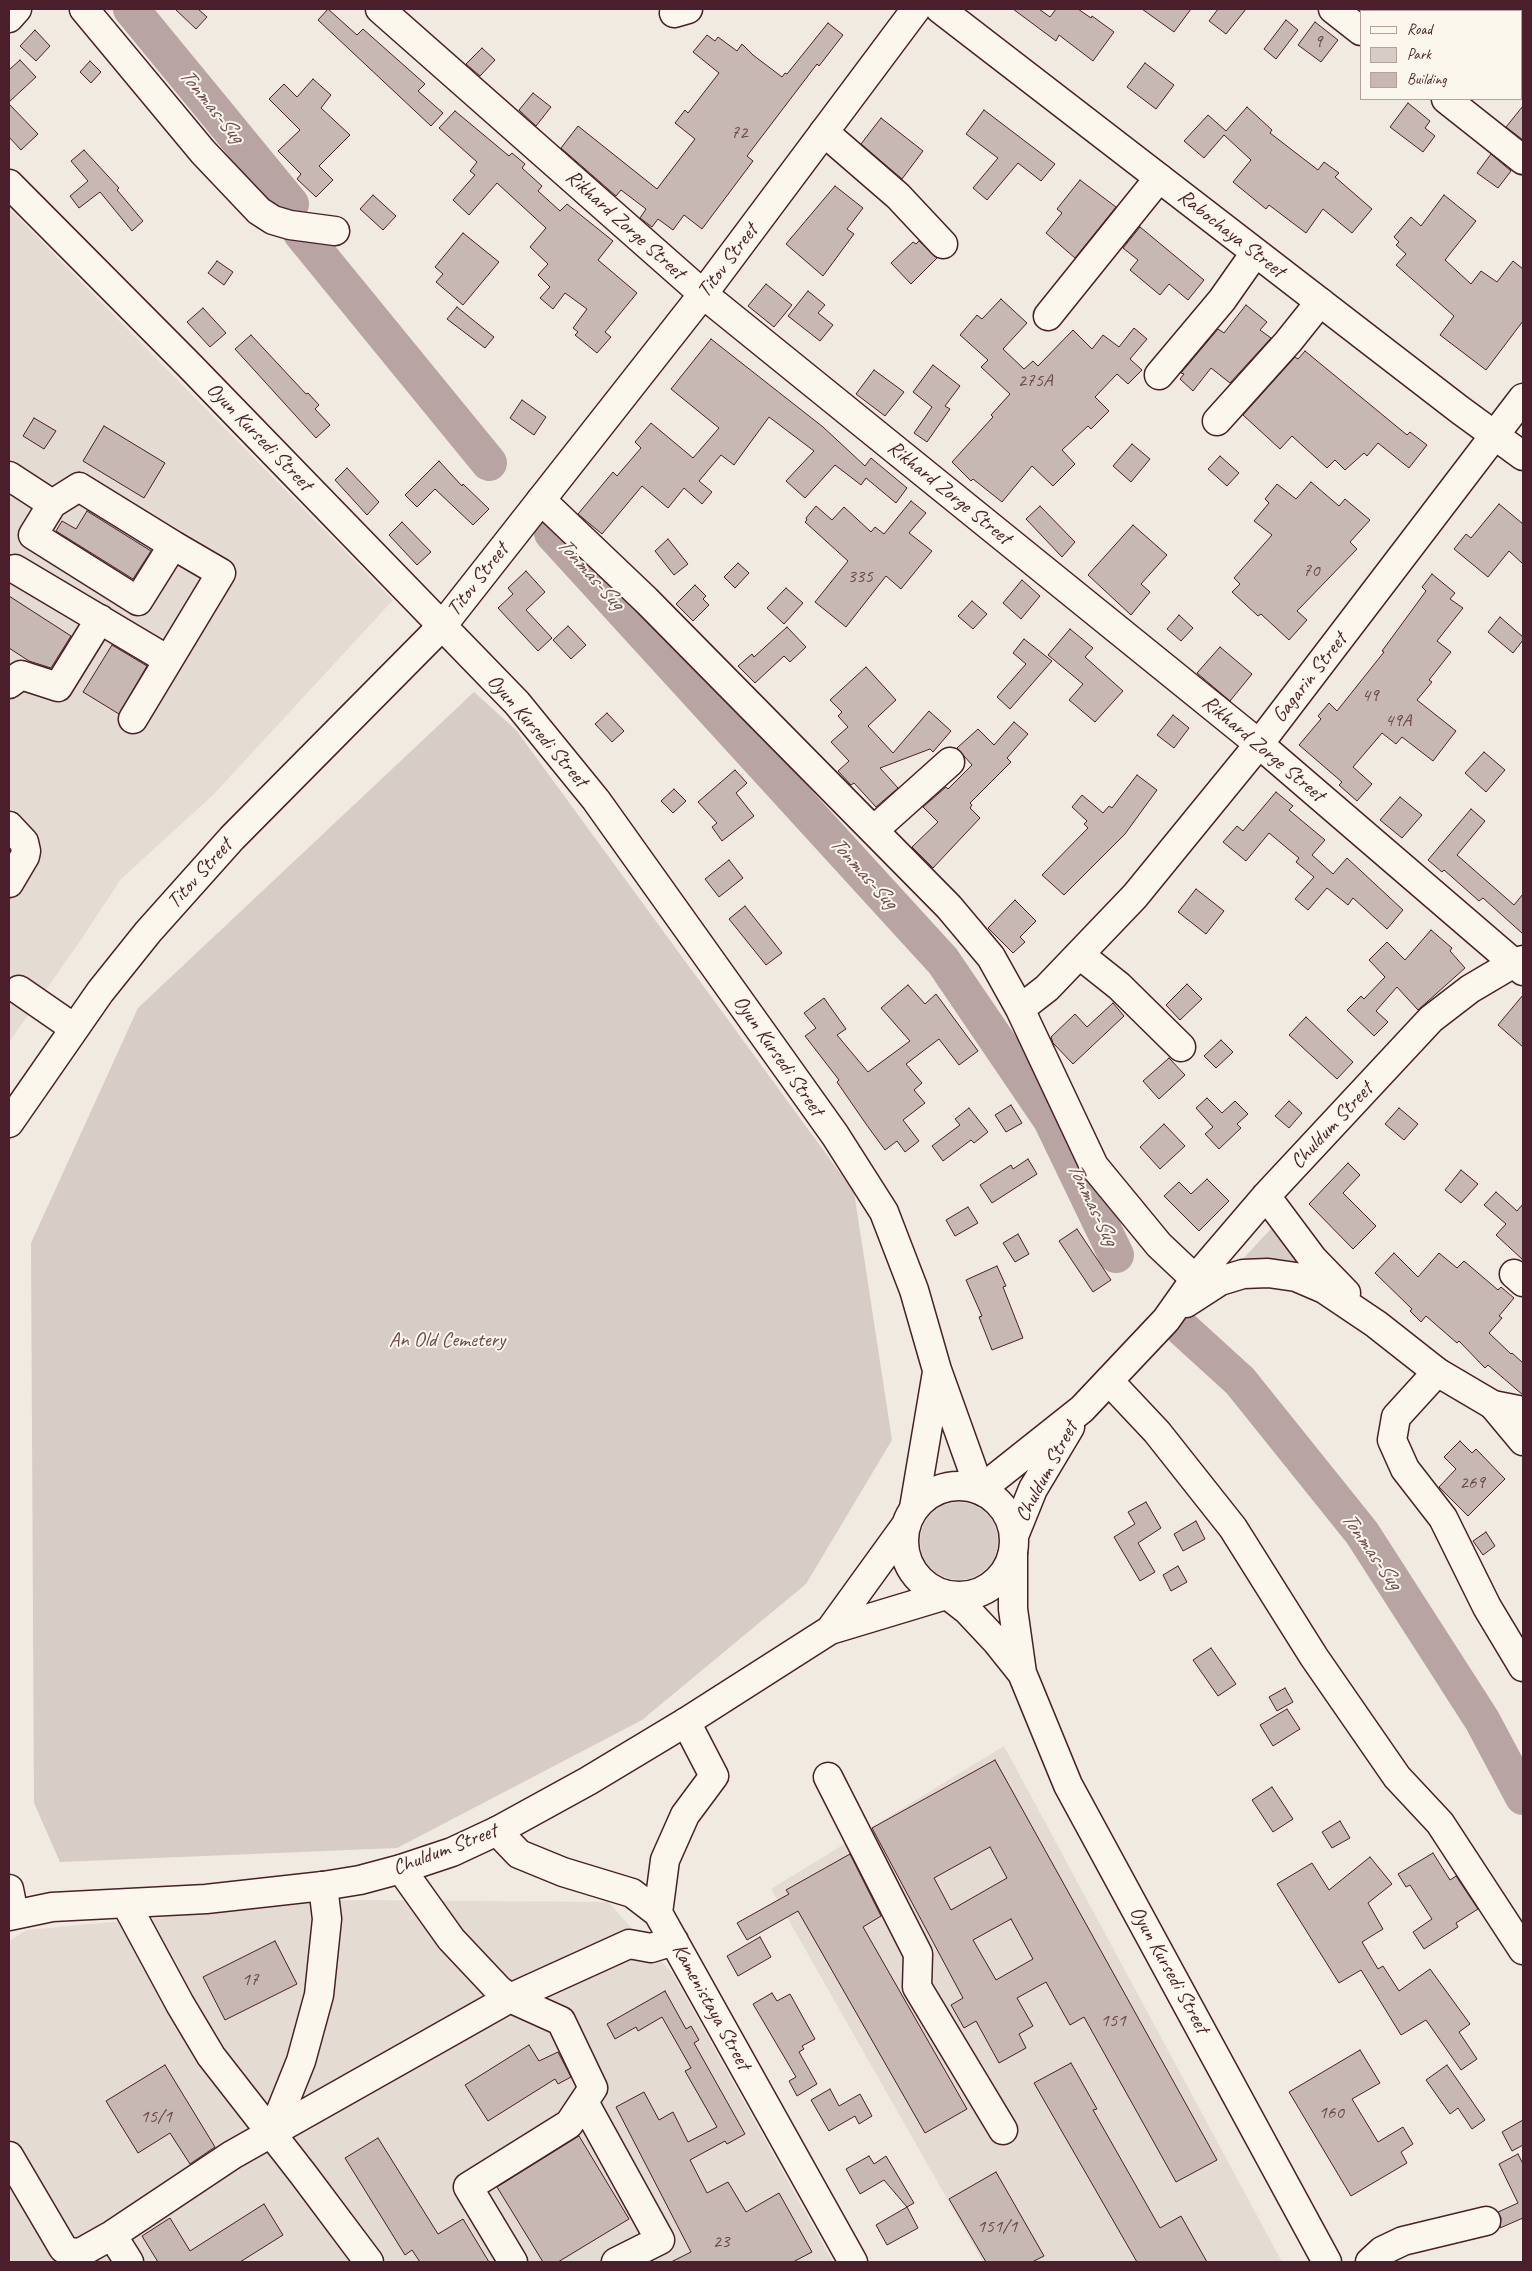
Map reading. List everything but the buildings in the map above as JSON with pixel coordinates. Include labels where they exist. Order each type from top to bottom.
[{"type":"street","points":[[9,18],[16,9]]},
{"type":"street","points":[[84,9],[203,152],[259,211],[273,220],[290,225],[335,231]]},
{"type":"street","name":"Rikhard Zorge Street","points":[[380,9],[703,294],[1259,744],[1520,964]]},
{"type":"street","name":"Titov Street","points":[[9,1123],[74,1028],[125,959],[198,875],[442,626],[703,294],[916,9]]},
{"type":"street","name":"Rabochaya Street","points":[[940,9],[1255,253],[1523,456]]},
{"type":"street","points":[[1333,9],[1360,30]]},
{"type":"street","points":[[1447,100],[1523,160]]},
{"type":"street","points":[[824,132],[898,196],[943,244]]},
{"type":"street","points":[[1048,316],[1159,178]]},
{"type":"street","name":"Oyun Kursedi Street","points":[[9,184],[189,365],[517,703],[596,800],[872,1190],[895,1236],[914,1290],[938,1370],[980,1490]]},
{"type":"street","points":[[1159,375],[1222,300],[1255,253]]},
{"type":"street","points":[[1217,421],[1288,342],[1320,302]]},
{"type":"street","name":"Gagarin Street","points":[[1020,1009],[1047,988],[1136,896],[1259,744],[1523,398]]},
{"type":"street","points":[[9,476],[52,504]]},
{"type":"street","points":[[134,719],[220,573],[79,487],[52,504],[33,535],[138,601],[173,545]]},
{"type":"street","points":[[541,500],[653,607],[949,907],[990,958],[1020,1009],[1094,1166],[1159,1245],[1195,1279]]},
{"type":"street","points":[[15,569],[168,660]]},
{"type":"street","points":[[9,684],[21,675],[58,687],[100,619]]},
{"type":"street","points":[[874,830],[950,762]]},
{"type":"street","points":[[9,826],[24,842],[26,851],[9,883]]},
{"type":"street","points":[[1080,955],[1119,986],[1181,1047]]},
{"type":"street","name":"Chuldum Street","points":[[980,1490],[1082,1409],[1109,1381],[1166,1320],[1195,1279],[1266,1196],[1432,1020],[1470,988],[1520,964]]},
{"type":"street","points":[[12,993],[74,1028]]},
{"type":"street","points":[[1266,1196],[1313,1259],[1376,1324]]},
{"type":"street","name":"Chuldum Street","points":[[1166,1320],[1197,1295],[1220,1281],[1243,1274],[1268,1273],[1296,1277],[1324,1289],[1376,1324],[1437,1372],[1493,1406],[1523,1411]]},
{"type":"street","name":"Oyun Kursedi Street","points":[[910,1517],[938,1370]]},
{"type":"street","points":[[1437,1372],[1396,1417],[1392,1440],[1406,1469],[1443,1518],[1487,1607],[1523,1666]]},
{"type":"street","points":[[1109,1381],[1157,1432],[1233,1528],[1320,1665],[1397,1777],[1440,1823],[1523,1950]]},
{"type":"street","points":[[1493,1406],[1523,1441]]},
{"type":"street","name":"Chuldum Street","points":[[1014,1544],[1033,1489],[1082,1409]]},
{"type":"street","points":[[954,1486],[980,1490],[1004,1508],[1011,1521],[1014,1544],[1007,1569],[997,1582],[982,1592],[966,1596],[947,1595],[932,1590],[917,1578],[907,1562],[903,1544],[910,1517],[925,1497],[939,1489],[954,1486]]},
{"type":"street","name":"Chuldum Street","points":[[830,1630],[910,1517]]},
{"type":"street","name":"Oyun Kursedi Street","points":[[1014,1544],[1013,1609],[1022,1673],[1068,1785],[1327,2262]]},
{"type":"street","name":"Oyun Kursedi Street","points":[[947,1595],[979,1623],[1022,1673]]},
{"type":"street","name":"Chuldum Street","points":[[10,1906],[52,1907],[206,1899],[323,1886],[360,1880],[401,1869],[452,1852],[497,1831],[588,1781],[686,1722],[830,1630],[947,1595]]},
{"type":"street","points":[[658,1913],[665,1860],[685,1815],[714,1776],[686,1722]]},
{"type":"street","points":[[828,1778],[918,1954],[917,1988],[1003,2130]]},
{"type":"street","name":"Kamenistaya Street","points":[[497,1831],[519,1854],[563,1872],[632,1893],[658,1913],[854,2262]]},
{"type":"street","points":[[401,1869],[451,1939],[499,1990],[510,1998],[561,2021],[593,2088],[569,2124],[468,2187],[512,2262]]},
{"type":"street","points":[[272,2133],[302,2061],[319,1995],[327,1919],[323,1886]]},
{"type":"street","points":[[126,1904],[180,2004],[211,2056],[272,2133],[369,2262]]},
{"type":"street","points":[[9,2156],[63,2248],[69,2252],[80,2253],[112,2235],[232,2155],[510,1998],[629,1944],[651,1948],[674,1940]]},
{"type":"street","points":[[584,2102],[660,2240],[616,2262]]},
{"type":"street","points":[[1370,2262],[1382,2251],[1403,2241],[1486,2221]]},
{"type":"street","points":[[112,2235],[129,2262]]},
{"type":"shaded area","points":[[9,208],[393,600],[214,794],[121,879],[9,1042]]},
{"type":"shaded area","points":[[1004,1746],[1282,2262],[983,2262],[771,1889]]},
{"type":"shaded area","points":[[349,1900],[608,1902],[673,1974],[833,2262],[9,2262],[9,1941],[27,1930]]},
{"type":"green space","name":"An Old Cemetery","points":[[474,692],[516,730],[854,1192],[892,1440],[806,1584],[642,1720],[397,1848],[60,1862],[34,1803],[31,1243],[138,1008]]},
{"type":"green space","points":[[1279,1220],[1324,1266],[1280,1259],[1230,1273]]},
{"type":"green space","points":[[959,1502],[974,1505],[987,1513],[995,1526],[998,1541],[995,1556],[987,1569],[974,1577],[959,1580],[944,1577],[931,1569],[923,1556],[920,1541],[923,1526],[931,1513],[944,1505]]},
{"type":"waterway","name":"Tonmas-Sug","points":[[131,9],[291,204]]},
{"type":"waterway","name":"Tonmas-Sug","points":[[301,233],[489,463]]},
{"type":"waterway","name":"Tonmas-Sug","points":[[552,533],[943,961],[1051,1120],[1116,1255]]},
{"type":"waterway","name":"Tonmas-Sug","points":[[1184,1330],[1240,1381],[1362,1533],[1482,1720],[1523,1797]]}]
